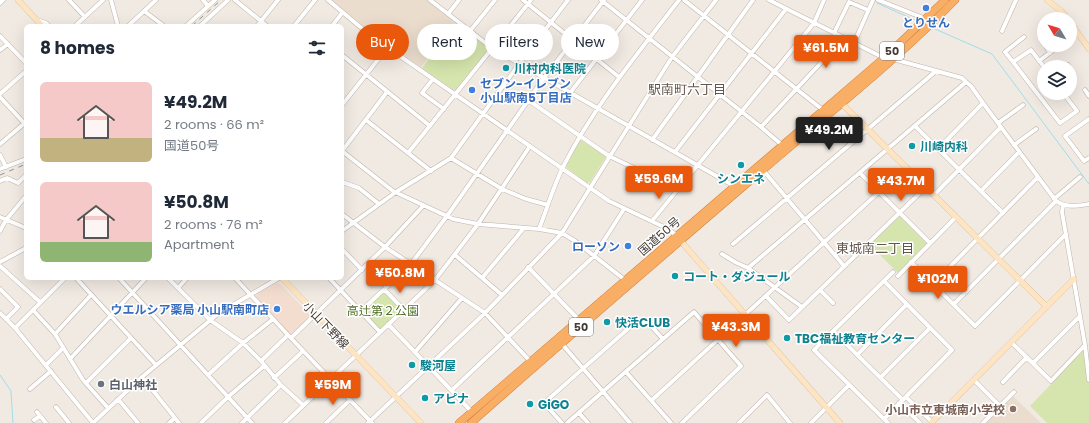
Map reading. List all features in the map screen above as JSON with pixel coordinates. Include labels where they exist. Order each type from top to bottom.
[{"type":"highway","name":"国道50号","points":[[459,423],[625,280],[763,170],[926,20],[945,0]]},
{"type":"highway","name":"国道50号","points":[[471,423],[562,344],[734,186],[823,110],[839,101],[893,59],[955,0]]},
{"type":"street","points":[[0,3],[4,0]]},
{"type":"street","points":[[18,0],[40,24]]},
{"type":"street","points":[[69,0],[85,17]]},
{"type":"street","points":[[77,24],[104,0]]},
{"type":"street","points":[[111,0],[117,24]]},
{"type":"street","points":[[130,24],[156,0]]},
{"type":"street","points":[[203,0],[208,6]]},
{"type":"street","points":[[188,24],[214,0]]},
{"type":"street","points":[[202,24],[228,0]]},
{"type":"street","points":[[235,0],[265,24]]},
{"type":"street","points":[[259,24],[278,0]]},
{"type":"street","points":[[296,24],[315,0]]},
{"type":"street","points":[[328,0],[357,24]]},
{"type":"street","points":[[430,0],[461,24]]},
{"type":"street","points":[[448,14],[459,0]]},
{"type":"street","points":[[476,24],[495,0]]},
{"type":"street","points":[[523,0],[529,2],[561,30]]},
{"type":"street","points":[[344,230],[396,192],[451,158],[519,64],[568,0]]},
{"type":"street","points":[[585,24],[603,0],[782,145]]},
{"type":"street","points":[[619,30],[642,0]]},
{"type":"street","points":[[539,229],[562,168],[580,136],[619,77],[679,0]]},
{"type":"street","points":[[684,0],[823,110]]},
{"type":"street","points":[[237,280],[370,422],[485,314],[562,232],[672,56],[716,0]]},
{"type":"street","points":[[652,140],[753,0]]},
{"type":"street","points":[[769,0],[884,58]]},
{"type":"street","points":[[652,221],[814,23],[824,0]]},
{"type":"street","points":[[854,43],[873,0]]},
{"type":"street","points":[[878,0],[926,20]]},
{"type":"street","points":[[1002,31],[1016,0]]},
{"type":"street","points":[[1047,0],[1062,12]]},
{"type":"street","points":[[511,24],[529,2]]},
{"type":"street","points":[[834,34],[848,2],[868,10]]},
{"type":"street","points":[[675,152],[786,9]]},
{"type":"street","points":[[144,11],[161,24]]},
{"type":"street","points":[[334,24],[342,13]]},
{"type":"street","points":[[36,19],[37,24]]},
{"type":"street","points":[[36,19],[47,24]]},
{"type":"street","points":[[1077,32],[1089,49]]},
{"type":"street","points":[[0,36],[24,60]]},
{"type":"street","points":[[477,36],[485,43]]},
{"type":"street","points":[[1024,37],[1005,52],[1037,93]]},
{"type":"street","points":[[761,127],[844,38]]},
{"type":"street","points":[[801,39],[826,58]]},
{"type":"street","points":[[0,50],[8,44]]},
{"type":"street","points":[[1013,62],[1032,50],[1038,60]]},
{"type":"street","points":[[1040,60],[1050,53]]},
{"type":"street","points":[[361,311],[411,264],[447,216],[506,129],[561,56]]},
{"type":"street","points":[[408,154],[485,57]]},
{"type":"street","points":[[344,58],[430,126]]},
{"type":"street","points":[[893,59],[962,78],[971,86],[1055,200],[1063,205],[1076,206],[1089,204]]},
{"type":"street","points":[[344,102],[378,60]]},
{"type":"street","points":[[406,60],[609,201],[666,228],[679,238],[840,423]]},
{"type":"street","points":[[512,60],[734,186]]},
{"type":"street","points":[[570,93],[595,60]]},
{"type":"street","points":[[598,60],[619,77]]},
{"type":"street","points":[[733,244],[936,71]]},
{"type":"street","points":[[24,73],[0,96],[24,123]]},
{"type":"street","points":[[432,78],[422,93],[444,109]]},
{"type":"street","points":[[748,268],[804,218],[860,173],[966,82]]},
{"type":"street","points":[[1085,90],[1089,96]]},
{"type":"street","points":[[344,148],[387,92]]},
{"type":"street","points":[[528,100],[609,156],[678,189]]},
{"type":"street","points":[[1042,100],[1060,123],[1077,111],[1068,100]]},
{"type":"street","points":[[839,101],[1046,306]]},
{"type":"street","points":[[938,149],[983,103]]},
{"type":"street","points":[[934,195],[1000,125],[1023,105]]},
{"type":"street","points":[[1089,119],[1065,136],[1084,161],[1089,158]]},
{"type":"street","points":[[366,120],[430,171]]},
{"type":"street","points":[[0,144],[24,125]]},
{"type":"street","points":[[915,126],[1003,213]]},
{"type":"street","points":[[1014,145],[1036,129]]},
{"type":"street","points":[[286,423],[435,280],[478,224],[530,146]]},
{"type":"street","points":[[981,191],[1019,152]]},
{"type":"street","points":[[344,153],[396,192],[447,216],[478,224],[562,232],[625,280]]},
{"type":"street","points":[[0,155],[6,167]]},
{"type":"street","points":[[451,158],[502,189],[526,199],[548,205]]},
{"type":"street","points":[[0,169],[24,160]]},
{"type":"street","points":[[763,170],[844,266]]},
{"type":"street","points":[[860,173],[930,243]]},
{"type":"street","points":[[0,181],[6,178],[18,183],[24,177]]},
{"type":"street","points":[[932,284],[1038,177]]},
{"type":"street","points":[[954,304],[1055,200],[1080,177]]},
{"type":"street","points":[[344,183],[359,188],[379,204]]},
{"type":"street","points":[[766,296],[789,320],[926,187]]},
{"type":"street","points":[[652,400],[879,192]]},
{"type":"street","points":[[0,230],[6,220],[24,198]]},
{"type":"street","points":[[1063,205],[1062,212],[1085,345],[1089,380]]},
{"type":"street","points":[[261,361],[316,314],[362,270],[423,206]]},
{"type":"street","points":[[452,390],[506,337],[594,256],[624,209]]},
{"type":"street","points":[[344,216],[385,247],[485,314],[531,362]]},
{"type":"street","points":[[898,276],[956,217]]},
{"type":"street","points":[[0,218],[24,227]]},
{"type":"street","points":[[482,278],[524,228]]},
{"type":"street","points":[[911,262],[975,326],[1066,234]]},
{"type":"street","points":[[0,262],[24,249]]},
{"type":"street","points":[[344,251],[362,270]]},
{"type":"street","points":[[722,254],[748,268],[802,307]]},
{"type":"street","points":[[455,255],[502,295]]},
{"type":"street","points":[[0,266],[40,302]]},
{"type":"street","points":[[528,267],[580,320]]},
{"type":"street","points":[[888,423],[814,350],[893,272]]},
{"type":"street","points":[[833,331],[903,400],[932,423],[1074,279]]},
{"type":"street","points":[[15,328],[62,280]]},
{"type":"street","points":[[78,280],[156,365]]},
{"type":"street","points":[[121,280],[252,423]]},
{"type":"street","points":[[70,359],[144,280]]},
{"type":"street","points":[[170,280],[210,320],[243,343],[261,361],[274,378],[303,406]]},
{"type":"street","points":[[178,288],[185,280]]},
{"type":"street","points":[[0,313],[15,328],[93,423],[142,377],[210,320],[228,307],[277,280]]},
{"type":"street","name":"小山下野線","points":[[282,280],[421,423]]},
{"type":"street","points":[[331,280],[380,332]]},
{"type":"street","points":[[884,281],[952,350],[884,418]]},
{"type":"street","points":[[0,289],[18,307],[6,319]]},
{"type":"street","points":[[384,289],[404,310]]},
{"type":"street","points":[[820,290],[833,303]]},
{"type":"street","points":[[55,334],[91,295]]},
{"type":"street","points":[[414,352],[462,298]]},
{"type":"street","points":[[857,355],[907,304]]},
{"type":"street","points":[[33,310],[55,334],[86,383],[108,408]]},
{"type":"street","points":[[567,423],[694,312],[741,366],[682,423]]},
{"type":"street","points":[[1033,363],[1080,316]]},
{"type":"street","points":[[208,375],[243,343],[273,319]]},
{"type":"street","points":[[562,423],[544,403],[638,320],[652,327],[663,339]]},
{"type":"street","points":[[388,324],[472,412]]},
{"type":"street","points":[[881,378],[930,328]]},
{"type":"street","points":[[86,383],[131,338]]},
{"type":"street","points":[[1011,342],[1051,381],[1085,345]]},
{"type":"street","points":[[562,344],[630,423]]},
{"type":"street","points":[[46,365],[63,348]]},
{"type":"street","points":[[274,378],[303,351]]},
{"type":"street","points":[[1003,382],[1027,357]]},
{"type":"street","points":[[202,423],[228,397],[264,366]]},
{"type":"street","points":[[30,389],[51,372]]},
{"type":"street","points":[[626,372],[671,423]]},
{"type":"street","points":[[142,377],[179,423]]},
{"type":"street","points":[[974,380],[1000,406]]},
{"type":"street","points":[[242,423],[281,385]]},
{"type":"street","points":[[811,423],[849,385]]},
{"type":"street","points":[[983,423],[1014,392]]},
{"type":"street","points":[[739,423],[767,395],[789,422]]},
{"type":"street","points":[[118,399],[138,423]]},
{"type":"street","points":[[326,423],[350,400]]},
{"type":"street","points":[[903,400],[920,423]]},
{"type":"street","points":[[56,407],[69,423]]},
{"type":"street","points":[[579,413],[588,423]]},
{"type":"street","points":[[34,420],[39,414],[46,423]]},
{"type":"street","points":[[169,423],[175,418]]},
{"type":"shaded area","points":[[331,0],[427,0],[455,23],[417,24],[417,60],[426,60],[421,67],[409,59],[409,24],[361,24]]},
{"type":"shaded area","points":[[277,283],[280,284],[309,314],[309,318],[292,334],[289,333],[256,298],[257,294]]},
{"type":"shaded area","name":"小山市立東城南小学校","points":[[1013,396],[1041,423],[986,423]]},
{"type":"green space","points":[[477,39],[485,45],[485,54],[456,90],[453,90],[422,68],[428,60],[477,60]]},
{"type":"green space","points":[[580,140],[606,156],[590,182],[587,183],[567,168],[566,165]]},
{"type":"green space","points":[[898,216],[900,216],[927,243],[898,273],[869,244]]},
{"type":"green space","name":"高辻第２公園","points":[[384,290],[403,310],[380,331],[362,311]]},
{"type":"green space","points":[[1083,351],[1089,382],[1089,423],[1047,423],[1030,406]]},
{"type":"waterway","points":[[877,3],[917,21]]},
{"type":"waterway","points":[[935,29],[992,54],[1089,184]]},
{"type":"waterway","points":[[0,375],[11,391],[13,423]]},
{"type":"railway","points":[[194,24],[221,0]]},
{"type":"railway","points":[[0,175],[24,165]]},
{"type":"place","name":"とりせん","points":[[926,8]]},
{"type":"place","name":"川村内科医院","points":[[506,68]]},
{"type":"place","name":"セブン-イレブン 小山駅南5丁目店","points":[[472,90]]},
{"type":"place","name":"川崎内科","points":[[912,146]]},
{"type":"place","name":"シンエネ","points":[[741,165]]},
{"type":"place","name":"ローソン","points":[[628,246]]},
{"type":"place","name":"コート・ダジュール","points":[[675,276]]},
{"type":"place","name":"ウエルシア薬局 小山駅南町店","points":[[277,309]]},
{"type":"place","name":"快活CLUB","points":[[607,322]]},
{"type":"place","name":"TBC福祉教育センター","points":[[787,338]]},
{"type":"place","name":"駿河屋","points":[[412,365]]},
{"type":"place","name":"白山神社","points":[[101,384]]},
{"type":"place","name":"アピナ","points":[[425,398]]},
{"type":"place","name":"GiGO","points":[[530,404]]},
{"type":"place","name":"小山市立東城南小学校","points":[[1013,409]]},
{"type":"district","name":"駅南町六丁目","points":[[687,89]]},
{"type":"district","name":"東城南二丁目","points":[[875,248]]}]
